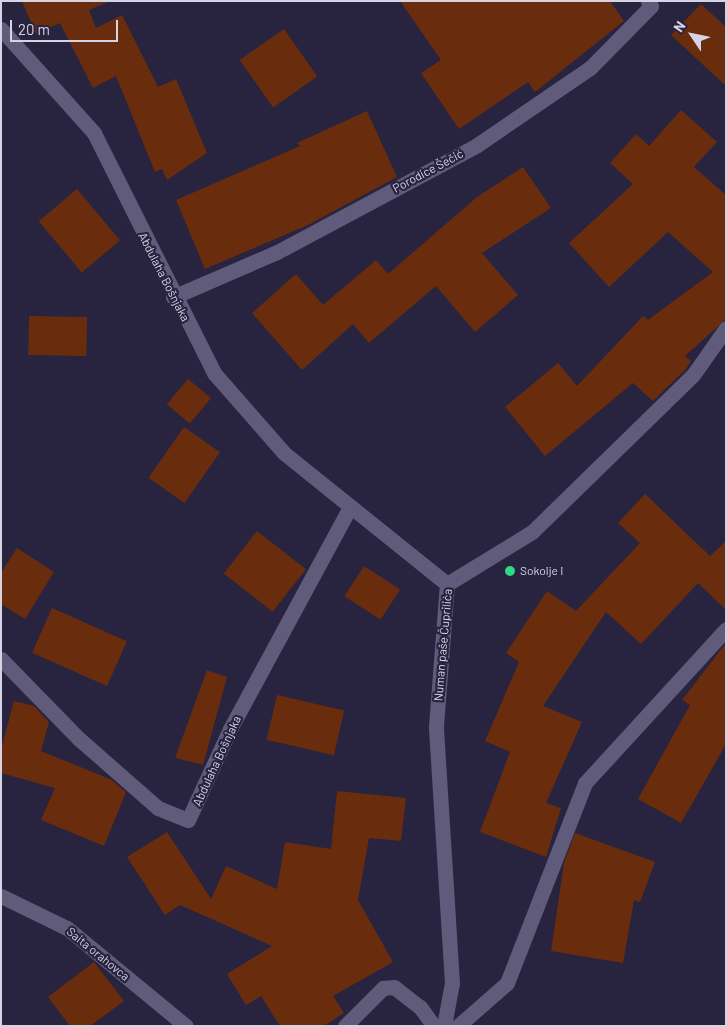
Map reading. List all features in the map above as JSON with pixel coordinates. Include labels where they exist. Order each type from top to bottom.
[{"type":"street","name":"Porodice Šečić","points":[[174,297],[277,252],[477,145],[590,68],[651,6],[648,1]]},
{"type":"street","name":"Abdulaha Bošnjaka","points":[[1,29],[94,133],[174,297],[214,373],[284,453],[349,509],[447,584]]},
{"type":"street","name":"Numan paše Čuprilića","points":[[444,1026],[452,983],[436,726],[447,584],[532,532],[693,375],[726,328]]},
{"type":"street","name":"Abdulaha Bošnjaka","points":[[1,659],[78,738],[158,808],[188,820],[230,729],[349,509]]},
{"type":"street","points":[[458,1026],[507,983],[584,783],[726,629]]},
{"type":"street","name":"Saita orahovca","points":[[1,896],[67,928],[186,1026]]},
{"type":"street","points":[[345,1026],[384,988],[394,987],[420,1007],[434,1026]]},
{"type":"building","points":[[22,1],[110,1],[89,10],[96,28],[122,15],[158,87],[176,79],[207,153],[167,180],[162,169],[155,172],[116,76],[93,88],[60,23],[36,34]]},
{"type":"building","points":[[400,1],[610,1],[624,21],[535,92],[528,82],[459,129],[421,73],[441,60]]},
{"type":"building","points":[[701,4],[726,27],[726,86],[671,35]]},
{"type":"building","points":[[284,29],[317,77],[273,107],[240,60]]},
{"type":"building","points":[[681,110],[717,142],[694,167],[726,195],[726,319],[685,356],[691,361],[686,369],[653,401],[633,383],[545,456],[505,407],[558,363],[577,386],[643,316],[648,320],[713,272],[668,232],[609,287],[569,243],[633,184],[610,163],[636,134],[649,146]]},
{"type":"building","points":[[367,111],[397,177],[308,225],[205,269],[176,200],[300,146],[297,143]]},
{"type":"building","points":[[523,167],[551,208],[482,253],[518,295],[475,332],[436,286],[369,343],[353,324],[302,370],[252,313],[296,274],[323,305],[376,260],[388,274],[477,197]]},
{"type":"building","points":[[77,189],[120,240],[82,272],[39,221]]},
{"type":"building","points":[[29,316],[87,317],[86,356],[28,355]]},
{"type":"building","points":[[188,379],[211,398],[190,424],[167,404]]},
{"type":"building","points":[[184,427],[220,452],[184,503],[148,478]]},
{"type":"building","points":[[645,494],[710,556],[726,541],[726,610],[698,583],[641,644],[606,612],[543,706],[582,722],[546,803],[561,808],[546,857],[480,832],[510,752],[485,741],[519,662],[506,653],[547,591],[576,611],[640,543],[618,523]]},
{"type":"building","points":[[257,531],[306,569],[273,612],[224,574]]},
{"type":"building","points":[[17,548],[54,572],[25,619],[1,604],[1,573]]},
{"type":"building","points":[[364,566],[400,589],[380,620],[344,596]]},
{"type":"building","points":[[52,608],[127,641],[107,686],[32,653]]},
{"type":"building","points":[[726,643],[726,744],[681,823],[638,799],[690,705],[682,700]]},
{"type":"building","points":[[207,670],[227,677],[203,765],[175,758]]},
{"type":"building","points":[[277,695],[344,711],[334,755],[267,740]]},
{"type":"building","points":[[14,701],[34,706],[49,722],[41,751],[110,779],[126,792],[104,846],[41,820],[55,788],[1,773],[1,749]]},
{"type":"building","points":[[337,791],[406,798],[401,841],[369,838],[358,900],[393,962],[333,996],[344,1013],[324,1026],[280,1026],[261,996],[246,1005],[227,974],[272,946],[180,905],[165,915],[127,857],[167,832],[211,899],[226,866],[277,889],[285,842],[331,849]]},
{"type":"building","points":[[575,833],[655,862],[640,902],[634,900],[623,963],[551,951],[564,863]]},
{"type":"building","points":[[94,962],[124,1001],[90,1026],[70,1026],[48,997]]},
{"type":"place","name":"Sokolje I","points":[[510,571]]}]
